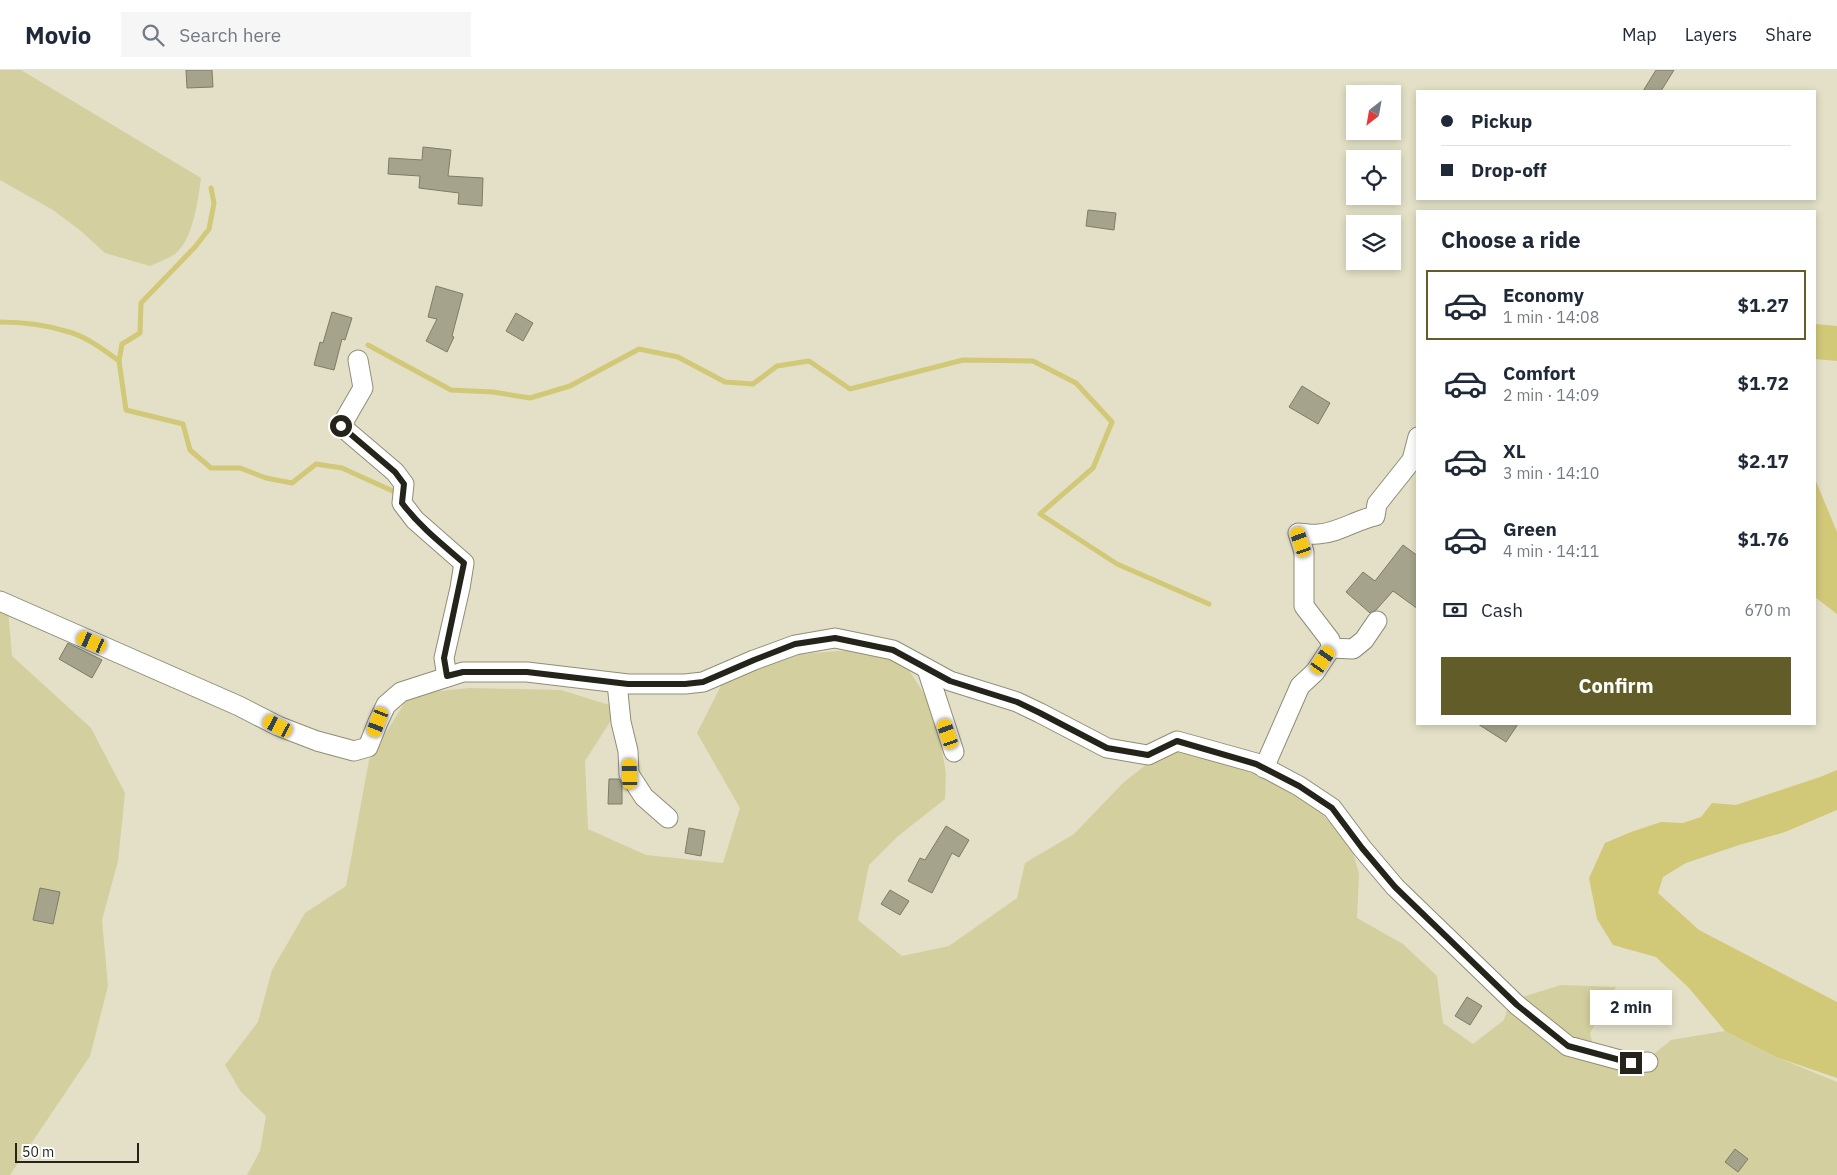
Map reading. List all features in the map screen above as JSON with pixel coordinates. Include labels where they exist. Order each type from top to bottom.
[{"type":"street","points":[[358,360],[363,388],[341,426],[395,472],[404,484],[402,503],[415,520],[464,563],[444,658],[447,676]]},
{"type":"street","points":[[1264,768],[1300,686],[1315,672],[1331,648],[1330,640],[1304,606],[1304,552],[1298,533],[1318,534],[1375,516],[1377,504],[1412,460],[1416,445]]},
{"type":"street","points":[[0,601],[239,706],[278,726],[317,741],[354,751],[368,747],[386,705],[401,692],[463,672],[527,672],[617,683],[676,684],[703,682],[795,644],[835,638],[893,650],[950,681],[1017,702],[1064,724],[1107,748],[1148,755],[1177,741],[1256,764],[1299,786],[1332,808],[1395,887],[1517,1005],[1568,1046],[1631,1063],[1648,1062]]},
{"type":"street","points":[[1331,648],[1352,648],[1364,640],[1377,621]]},
{"type":"street","points":[[927,669],[954,752]]},
{"type":"street","points":[[617,683],[621,722],[628,751],[630,774],[644,797],[668,818]]},
{"type":"shaded area","points":[[0,70],[21,70],[201,178],[194,219],[186,239],[175,254],[150,266],[105,253],[81,231],[53,210],[0,180]]},
{"type":"shaded area","points":[[1816,324],[1837,326],[1837,361],[1816,359]]},
{"type":"shaded area","points":[[1816,481],[1837,532],[1837,614],[1816,598]]},
{"type":"shaded area","points":[[0,606],[8,609],[12,656],[91,728],[125,793],[118,861],[102,920],[108,986],[90,1056],[10,1175],[0,1175]]},
{"type":"shaded area","points":[[864,649],[905,664],[935,711],[946,773],[945,799],[897,837],[869,865],[858,920],[902,956],[949,946],[1017,898],[1025,863],[1074,834],[1124,782],[1169,747],[1212,753],[1273,780],[1316,807],[1351,847],[1359,873],[1357,918],[1403,944],[1437,976],[1443,1023],[1473,1044],[1504,1020],[1510,1001],[1561,985],[1616,987],[1590,1033],[1596,1059],[1648,1059],[1671,1040],[1725,1031],[1776,1057],[1837,1082],[1837,1175],[247,1175],[260,1151],[266,1116],[241,1092],[225,1065],[258,1022],[272,970],[305,913],[346,886],[369,760],[410,694],[470,688],[561,690],[619,708],[585,761],[588,829],[646,855],[723,863],[740,808],[697,733],[724,680],[789,655]]},
{"type":"shaded area","points":[[1837,770],[1837,810],[1785,832],[1686,863],[1663,877],[1658,893],[1699,930],[1837,1002],[1837,1078],[1776,1057],[1725,1031],[1689,988],[1656,957],[1613,945],[1597,919],[1589,878],[1605,843],[1661,822],[1683,823],[1701,817],[1712,803],[1736,805]]},
{"type":"building","points":[[186,70],[212,70],[213,87],[187,88]]},
{"type":"building","points":[[1656,70],[1674,70],[1662,90],[1644,90]]},
{"type":"building","points":[[423,147],[451,150],[448,176],[483,178],[482,206],[458,204],[459,193],[419,188],[420,176],[388,174],[389,158],[422,160]]},
{"type":"building","points":[[1088,210],[1116,213],[1114,230],[1086,226]]},
{"type":"building","points":[[436,286],[463,294],[452,336],[454,337],[447,352],[426,341],[437,319],[428,317]]},
{"type":"building","points":[[332,312],[352,318],[345,340],[342,339],[334,370],[314,365],[320,342],[323,343]]},
{"type":"building","points":[[516,313],[533,323],[523,341],[506,331]]},
{"type":"building","points":[[1302,386],[1330,403],[1318,424],[1289,407]]},
{"type":"building","points":[[1403,545],[1416,555],[1416,608],[1393,591],[1376,610],[1370,613],[1346,592],[1363,572],[1375,581]]},
{"type":"building","points":[[68,643],[102,660],[92,678],[59,659]]},
{"type":"building","points":[[1480,725],[1517,725],[1506,742]]},
{"type":"building","points":[[609,779],[619,779],[622,784],[622,804],[608,804]]},
{"type":"building","points":[[946,826],[969,840],[959,857],[952,853],[932,893],[908,881],[920,858],[925,860]]},
{"type":"building","points":[[689,828],[705,831],[701,856],[685,853]]},
{"type":"building","points":[[40,888],[60,892],[53,924],[33,920]]},
{"type":"building","points":[[890,890],[909,901],[900,915],[881,904]]},
{"type":"building","points":[[1467,997],[1482,1006],[1470,1025],[1455,1016]]},
{"type":"building","points":[[1735,1149],[1748,1159],[1738,1172],[1725,1162]]},
{"type":"waterway","points":[[211,188],[214,203],[209,229],[195,247],[141,303],[140,333],[122,344],[119,361],[126,410],[183,424],[190,450],[211,468],[240,468],[266,478],[292,483],[316,464],[342,468],[395,492]]},
{"type":"waterway","points":[[0,322],[35,324],[76,334],[89,340],[119,361]]},
{"type":"waterway","points":[[368,345],[451,390],[493,392],[530,398],[570,386],[639,349],[678,357],[725,382],[753,384],[777,366],[809,361],[850,389],[963,360],[1033,361],[1076,383],[1112,422],[1093,468],[1040,514],[1117,564],[1209,604]]},
{"type":"route","points":[[341,426],[395,472],[404,484],[402,503],[424,529],[464,563],[444,658],[447,676],[463,672],[527,672],[628,684],[685,684],[703,682],[795,644],[835,638],[893,650],[950,681],[1017,702],[1087,736],[1107,748],[1148,755],[1177,741],[1256,764],[1299,786],[1332,808],[1395,887],[1517,1005],[1568,1046],[1631,1063]]}]
